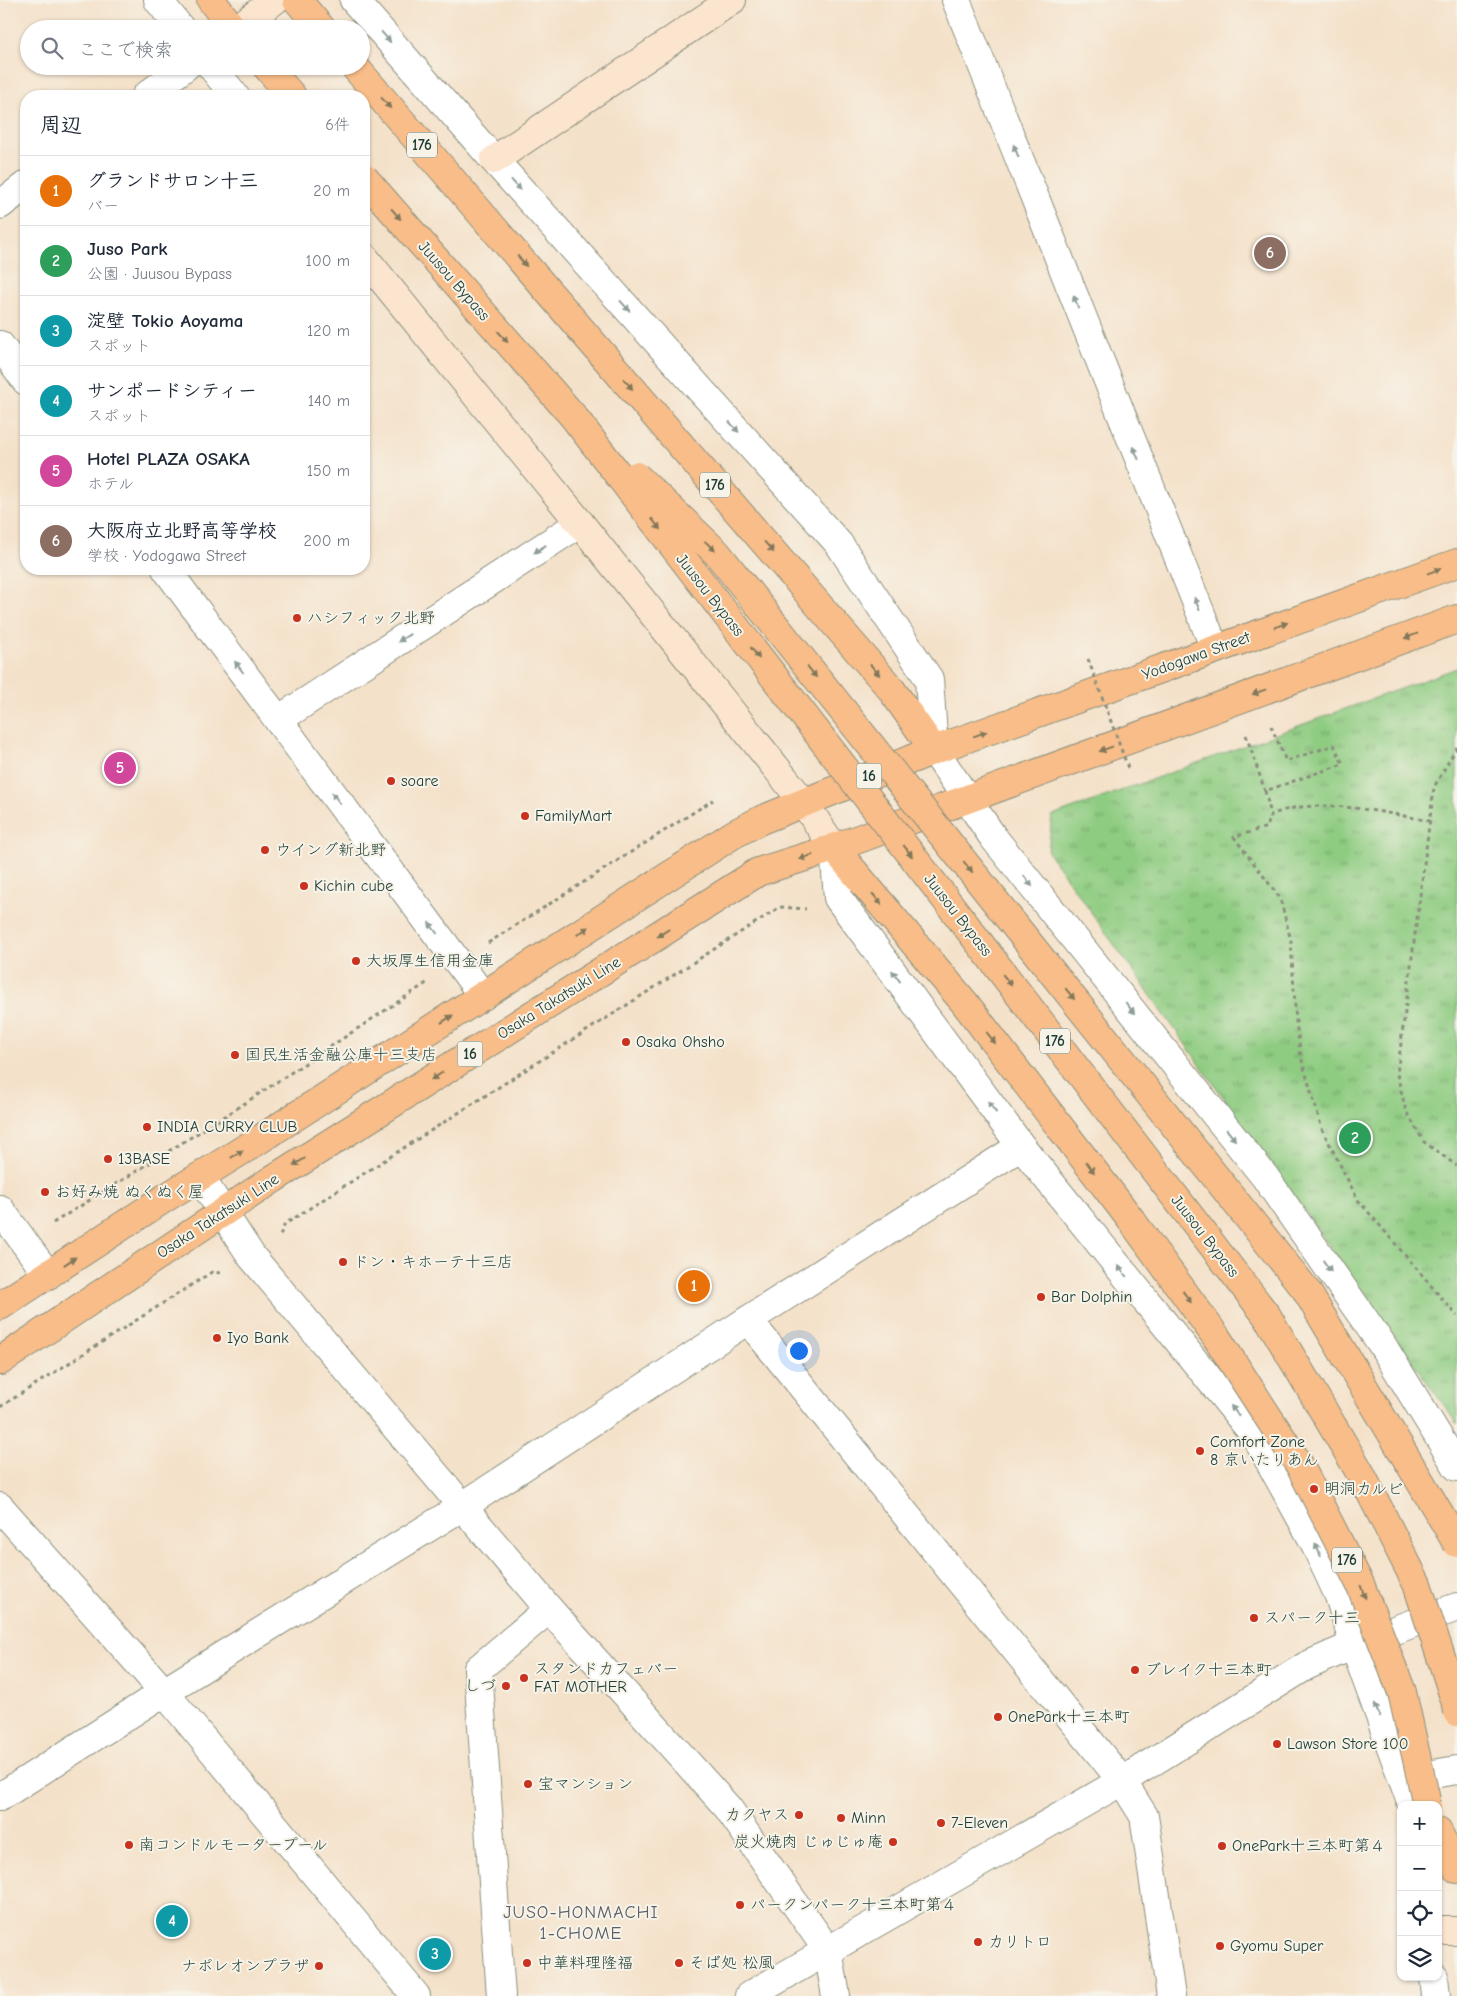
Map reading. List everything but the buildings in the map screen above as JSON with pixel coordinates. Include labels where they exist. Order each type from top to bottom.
[{"type":"main road","points":[[211,0],[228,20]]},
{"type":"main road","points":[[297,0],[314,20]]},
{"type":"main road","points":[[274,75],[287,90]]},
{"type":"main road","name":"176","points":[[362,75],[891,689],[934,750]]},
{"type":"main road","name":"Juusou Bypass","points":[[370,185],[573,416],[1267,1316],[1361,1474],[1417,1584],[1456,1700],[1457,1712]]},
{"type":"main road","name":"176","points":[[573,416],[717,553],[1306,1290],[1457,1543]]},
{"type":"main road","name":"Yodogawa Street","points":[[934,750],[1457,563]]},
{"type":"main road","points":[[967,800],[1457,619]]},
{"type":"main road","name":"16","points":[[0,1306],[724,839],[761,820],[934,750]]},
{"type":"main road","name":"Osaka Takatsuki Line","points":[[0,1361],[223,1212],[758,872],[834,848],[967,800]]},
{"type":"main road","name":"176","points":[[834,848],[964,1002],[1132,1221],[1217,1338],[1300,1466],[1360,1584],[1402,1692],[1426,1801]]},
{"type":"main road","points":[[1442,1840],[1457,1869]]},
{"type":"street","points":[[158,0],[174,20]]},
{"type":"street","points":[[247,20],[275,0]]},
{"type":"street","points":[[354,0],[494,160],[839,544],[929,679],[934,750],[967,800],[993,837],[1265,1177],[1381,1342],[1457,1467]]},
{"type":"street","points":[[494,160],[732,0]]},
{"type":"street","points":[[956,0],[1215,649]]},
{"type":"street","points":[[154,90],[174,75]]},
{"type":"street","points":[[218,75],[230,90]]},
{"type":"street","points":[[0,205],[20,190]]},
{"type":"street","points":[[370,264],[580,522],[804,802],[834,848],[838,898],[1021,1146],[1256,1436],[1313,1540],[1338,1596],[1411,1801]]},
{"type":"street","points":[[0,345],[20,373]]},
{"type":"street","points":[[278,720],[580,522]]},
{"type":"street","points":[[170,575],[483,996]]},
{"type":"street","points":[[0,1797],[164,1692],[463,1506],[748,1320],[1021,1146]]},
{"type":"street","points":[[200,1177],[252,1258],[549,1609],[728,1808],[828,1951],[836,1996]]},
{"type":"street","points":[[0,1209],[48,1275]]},
{"type":"street","points":[[748,1320],[1122,1781],[1144,1816],[1171,1996]]},
{"type":"street","points":[[0,1507],[164,1692],[416,1996]]},
{"type":"street","points":[[749,1996],[1122,1781],[1306,1666],[1354,1645],[1457,1607]]},
{"type":"street","points":[[501,1996],[478,1669],[549,1609]]},
{"type":"street","points":[[1403,1779],[1457,1770]]},
{"type":"street","points":[[1442,1931],[1457,1931]]},
{"type":"street","points":[[1434,1981],[1436,1996]]},
{"type":"path","points":[[1088,659],[1128,768]]},
{"type":"path","points":[[1265,791],[1343,764],[1334,744],[1286,761],[1271,726]]},
{"type":"path","points":[[1246,735],[1272,815],[1268,827],[1234,837],[1280,898],[1291,941],[1296,1022],[1302,1057],[1322,1129],[1358,1200],[1457,1316]]},
{"type":"path","points":[[1457,747],[1434,786],[1397,1074],[1406,1111],[1424,1142],[1457,1166]]},
{"type":"path","points":[[24,1241],[230,1113],[458,962],[713,800]]},
{"type":"path","points":[[1272,815],[1284,809],[1318,806],[1370,810],[1430,821]]},
{"type":"path","points":[[279,1237],[285,1224],[291,1220],[780,907],[807,909]]},
{"type":"path","points":[[0,1407],[212,1272],[225,1274]]},
{"type":"green space","points":[[1457,668],[1457,1424],[1048,852],[1052,816]]},
{"type":"place","name":"大阪府立北野高等学校","points":[[1270,253]]},
{"type":"place","name":"ハシフィック北野","points":[[297,618]]},
{"type":"place","name":"Hotel PLAZA OSAKA","points":[[120,768]]},
{"type":"place","name":"soare","points":[[391,781]]},
{"type":"place","name":"FamilyMart","points":[[525,816]]},
{"type":"place","name":"ウイング新北野","points":[[265,850]]},
{"type":"place","name":"Kichin cube","points":[[304,886]]},
{"type":"place","name":"大坂厚生信用金庫","points":[[356,961]]},
{"type":"place","name":"Osaka Ohsho","points":[[626,1042]]},
{"type":"place","name":"国民生活金融公庫十三支店","points":[[235,1055]]},
{"type":"place","name":"INDIA CURRY CLUB","points":[[147,1127]]},
{"type":"place","name":"Juso Park","points":[[1355,1138]]},
{"type":"place","name":"13BASE","points":[[108,1159]]},
{"type":"place","name":"お好み焼 ぬくぬく屋","points":[[45,1192]]},
{"type":"place","name":"ドン・キホーテ十三店","points":[[343,1262]]},
{"type":"place","name":"グランドサロン十三","points":[[694,1286]]},
{"type":"place","name":"Bar Dolphin","points":[[1041,1297]]},
{"type":"place","name":"Iyo Bank","points":[[217,1338]]},
{"type":"place","name":"Comfort Zone 8 京いたりあん","points":[[1200,1451]]},
{"type":"place","name":"明洞カルビ","points":[[1314,1489]]},
{"type":"place","name":"スパーク十三","points":[[1254,1618]]},
{"type":"place","name":"ブレイク十三本町","points":[[1135,1670]]},
{"type":"place","name":"スタンドカフェバー FAT MOTHER","points":[[524,1678]]},
{"type":"place","name":"しづ","points":[[506,1686]]},
{"type":"place","name":"OnePark十三本町","points":[[998,1717]]},
{"type":"place","name":"Lawson Store 100","points":[[1277,1744]]},
{"type":"place","name":"宝マンション","points":[[528,1784]]},
{"type":"place","name":"カクヤス","points":[[799,1815]]},
{"type":"place","name":"Minn","points":[[841,1818]]},
{"type":"place","name":"7-Eleven","points":[[941,1823]]},
{"type":"place","name":"炭火焼肉 じゅじゅ庵","points":[[893,1842]]},
{"type":"place","name":"南コンドルモータープール","points":[[129,1845]]},
{"type":"place","name":"OnePark十三本町第４","points":[[1222,1846]]},
{"type":"place","name":"パークンパーク十三本町第４","points":[[740,1905]]},
{"type":"place","name":"サンポードシティー","points":[[172,1921]]},
{"type":"place","name":"カリトロ","points":[[978,1942]]},
{"type":"place","name":"Gyomu Super","points":[[1220,1946]]},
{"type":"place","name":"淀壁 Tokio Aoyama","points":[[435,1954]]},
{"type":"place","name":"中華料理隆福","points":[[527,1963]]},
{"type":"place","name":"そば処 松風","points":[[679,1963]]},
{"type":"place","name":"ナポレオンプラザ","points":[[319,1966]]},
{"type":"district","name":"JUSO-HONMACHI 1-CHOME","points":[[581,1922]]}]
